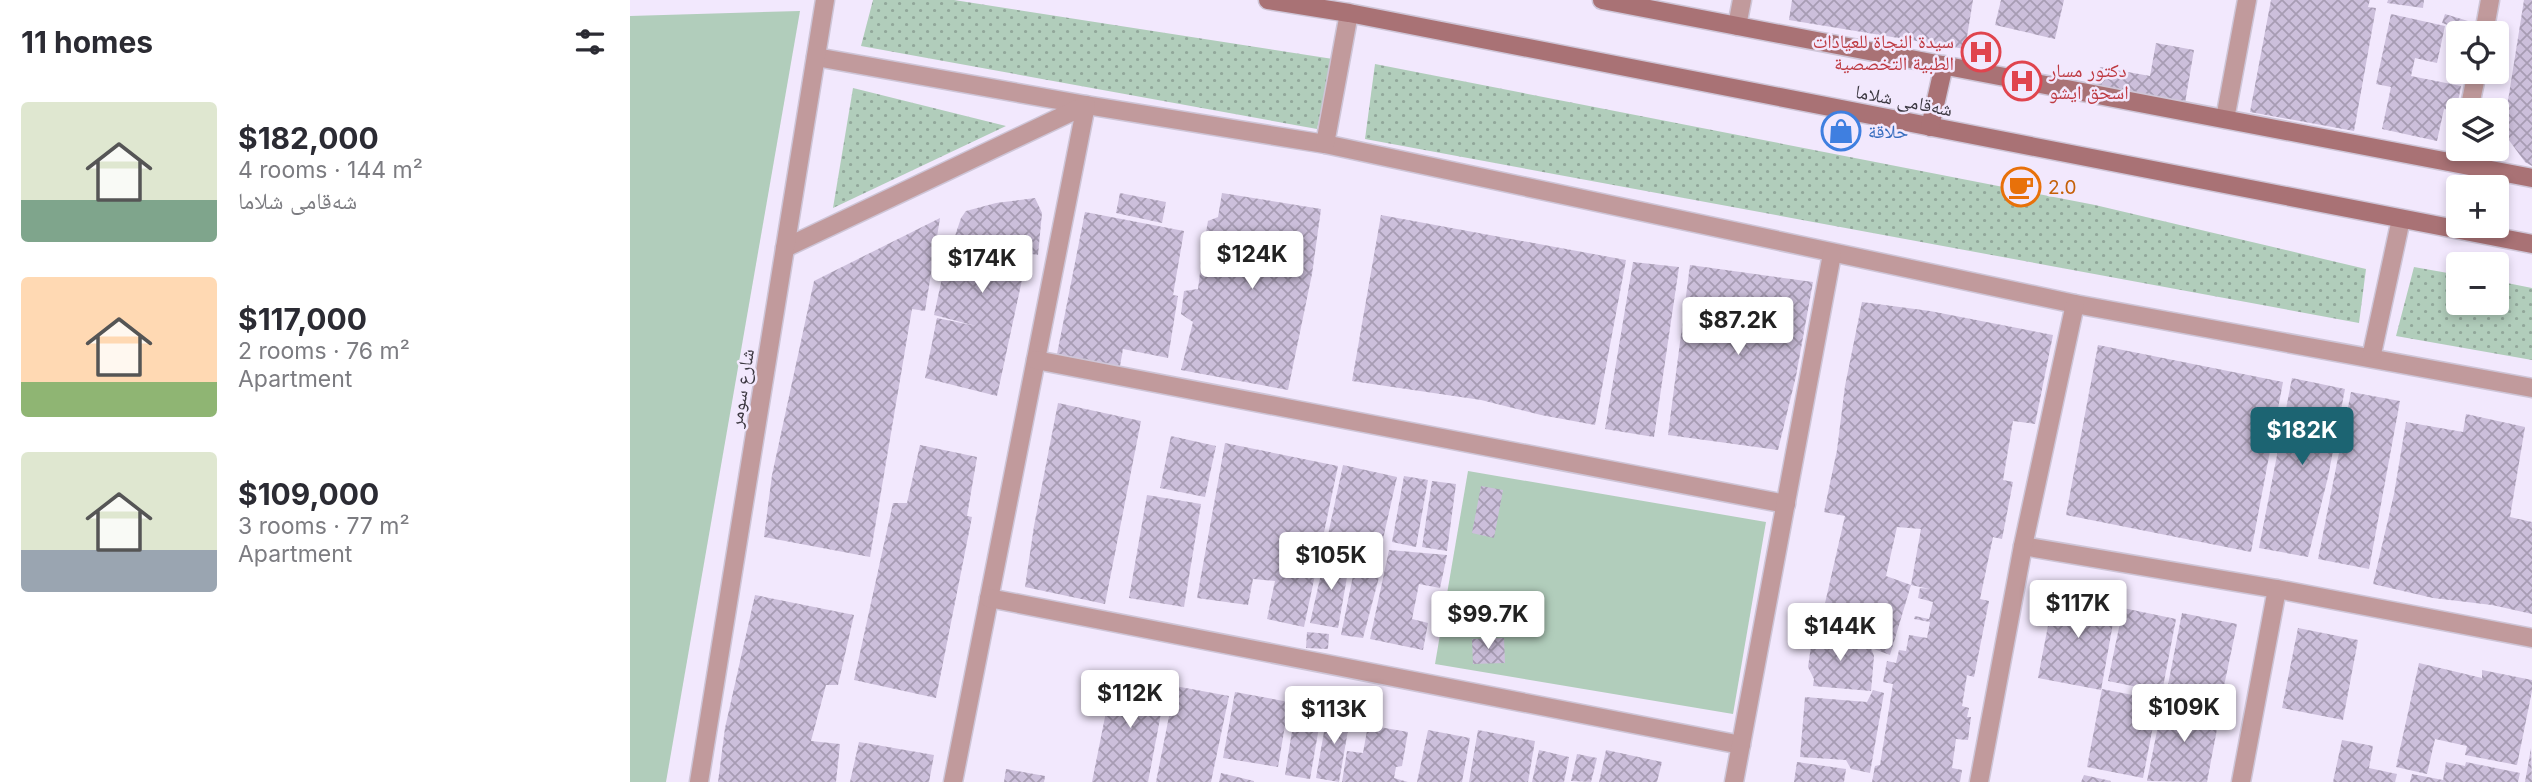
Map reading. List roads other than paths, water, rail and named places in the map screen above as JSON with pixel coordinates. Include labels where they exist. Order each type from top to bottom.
[{"type":"main road","name":"شەقامی شلاما","points":[[1268,0],[1349,13],[2532,244]]},
{"type":"main road","points":[[1602,0],[2225,119],[2446,154]]},
{"type":"main road","points":[[1930,127],[1944,65]]},
{"type":"main road","points":[[2477,161],[2532,178]]},
{"type":"street","name":"شارع سومر","points":[[699,782],[825,0]]},
{"type":"street","points":[[1737,26],[1742,0]]},
{"type":"street","points":[[2225,119],[2247,0]]},
{"type":"street","points":[[2486,21],[2490,0]]},
{"type":"street","points":[[1325,144],[1349,13]]},
{"type":"street","points":[[816,57],[1325,144],[2075,304],[2532,388]]},
{"type":"street","points":[[785,248],[1086,105]]},
{"type":"street","points":[[953,782],[1086,105]]},
{"type":"street","points":[[2371,358],[2401,219]]},
{"type":"street","points":[[1734,782],[1832,254]]},
{"type":"street","points":[[1979,782],[2023,546],[2075,304]]},
{"type":"street","points":[[1036,360],[1786,504]]},
{"type":"street","points":[[2023,546],[2277,589],[2532,638]]},
{"type":"street","points":[[2241,782],[2277,589]]},
{"type":"street","points":[[989,598],[1741,745]]},
{"type":"place","name":"سيدة النجاة للعيادات الطبية التخصصية","points":[[1981,52]]},
{"type":"place","name":"دكتور مسار اسحق ايشو","points":[[2022,81]]},
{"type":"place","name":"حلاقة","points":[[1841,131]]},
{"type":"place","name":"2.0","points":[[2021,187]]}]
